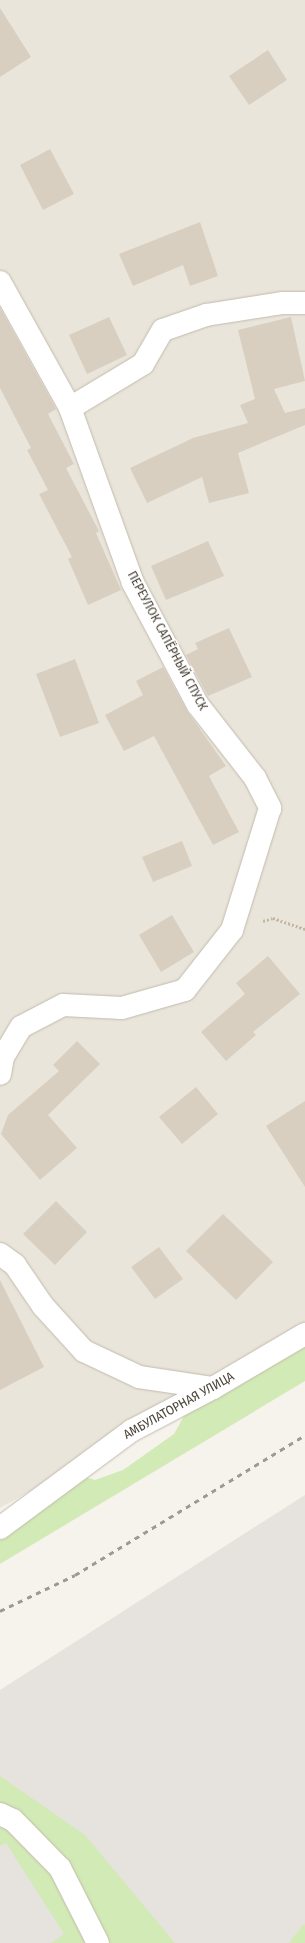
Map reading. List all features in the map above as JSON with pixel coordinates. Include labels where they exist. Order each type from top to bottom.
[{"type":"street","name":"ПЕРЕУЛОК САПЁРНЫЙ СПУСК","points":[[0,282],[70,408],[133,583],[198,705],[255,778],[270,808],[232,930]]},
{"type":"street","points":[[70,408],[143,364],[162,330],[206,315],[283,303],[305,303]]},
{"type":"street","points":[[0,1074],[3,1057],[21,1027],[63,1006],[122,1008],[185,990],[232,930]]},
{"type":"street","points":[[0,1254],[15,1265],[43,1306],[84,1351],[139,1377],[213,1388]]},
{"type":"street","name":"АМБУЛАТОРНАЯ УЛИЦА","points":[[0,1528],[131,1431],[213,1388],[305,1334]]},
{"type":"street","points":[[0,1814],[13,1820],[60,1868],[98,1943]]},
{"type":"path","points":[[232,930],[272,918],[305,929]]},
{"type":"shaded area","points":[[0,0],[305,0],[305,1336],[0,1508]]},
{"type":"shaded area","points":[[305,1495],[305,1943],[0,1943],[0,1690]]},
{"type":"green space","points":[[305,1334],[305,1381],[0,1564],[0,1534],[79,1475],[95,1480],[123,1470],[174,1434],[194,1398]]},
{"type":"green space","points":[[0,1776],[85,1835],[175,1943],[51,1943],[64,1934],[6,1843],[0,1846]]},
{"type":"green space","points":[[305,1924],[305,1943],[289,1943],[302,1926]]},
{"type":"building","points":[[0,8],[31,57],[0,77]]},
{"type":"building","points":[[268,50],[287,80],[249,105],[229,76]]},
{"type":"building","points":[[50,149],[74,194],[43,210],[20,165]]},
{"type":"building","points":[[200,222],[218,276],[190,286],[183,265],[133,286],[119,254]]},
{"type":"building","points":[[0,308],[56,409],[48,414],[74,464],[66,468],[99,531],[96,533],[121,590],[88,605],[68,559],[72,557],[39,494],[48,490],[27,450],[31,448],[0,388]]},
{"type":"building","points":[[109,317],[127,355],[87,374],[69,335]]},
{"type":"building","points":[[291,317],[305,381],[274,389],[285,413],[305,408],[305,425],[238,453],[249,493],[209,503],[202,477],[147,503],[130,468],[193,438],[248,423],[240,405],[255,399],[238,330]]},
{"type":"building","points":[[208,541],[224,576],[166,600],[151,566]]},
{"type":"building","points":[[229,628],[252,677],[208,696],[186,655],[198,649],[195,643]]},
{"type":"building","points":[[75,659],[99,723],[60,737],[36,674]]},
{"type":"building","points":[[163,667],[187,711],[226,766],[209,776],[239,832],[213,845],[154,736],[124,751],[105,715],[143,695],[136,681]]},
{"type":"building","points":[[182,841],[192,866],[153,882],[142,857]]},
{"type":"building","points":[[172,915],[194,952],[161,972],[139,935]]},
{"type":"building","points":[[268,956],[300,994],[253,1032],[256,1035],[226,1061],[201,1032],[245,994],[236,983]]},
{"type":"building","points":[[77,1041],[100,1064],[48,1115],[77,1148],[40,1180],[1,1134],[8,1115],[59,1071],[53,1065]]},
{"type":"building","points":[[196,1087],[218,1114],[182,1144],[159,1117]]},
{"type":"building","points":[[305,1101],[305,1187],[266,1126]]},
{"type":"building","points":[[56,1201],[87,1232],[55,1265],[23,1234]]},
{"type":"building","points":[[223,1214],[273,1262],[236,1300],[186,1251]]},
{"type":"building","points":[[159,1247],[183,1279],[155,1299],[131,1267]]},
{"type":"building","points":[[0,1280],[44,1367],[0,1390]]},
{"type":"railway","points":[[0,1611],[75,1575],[305,1435]]}]
